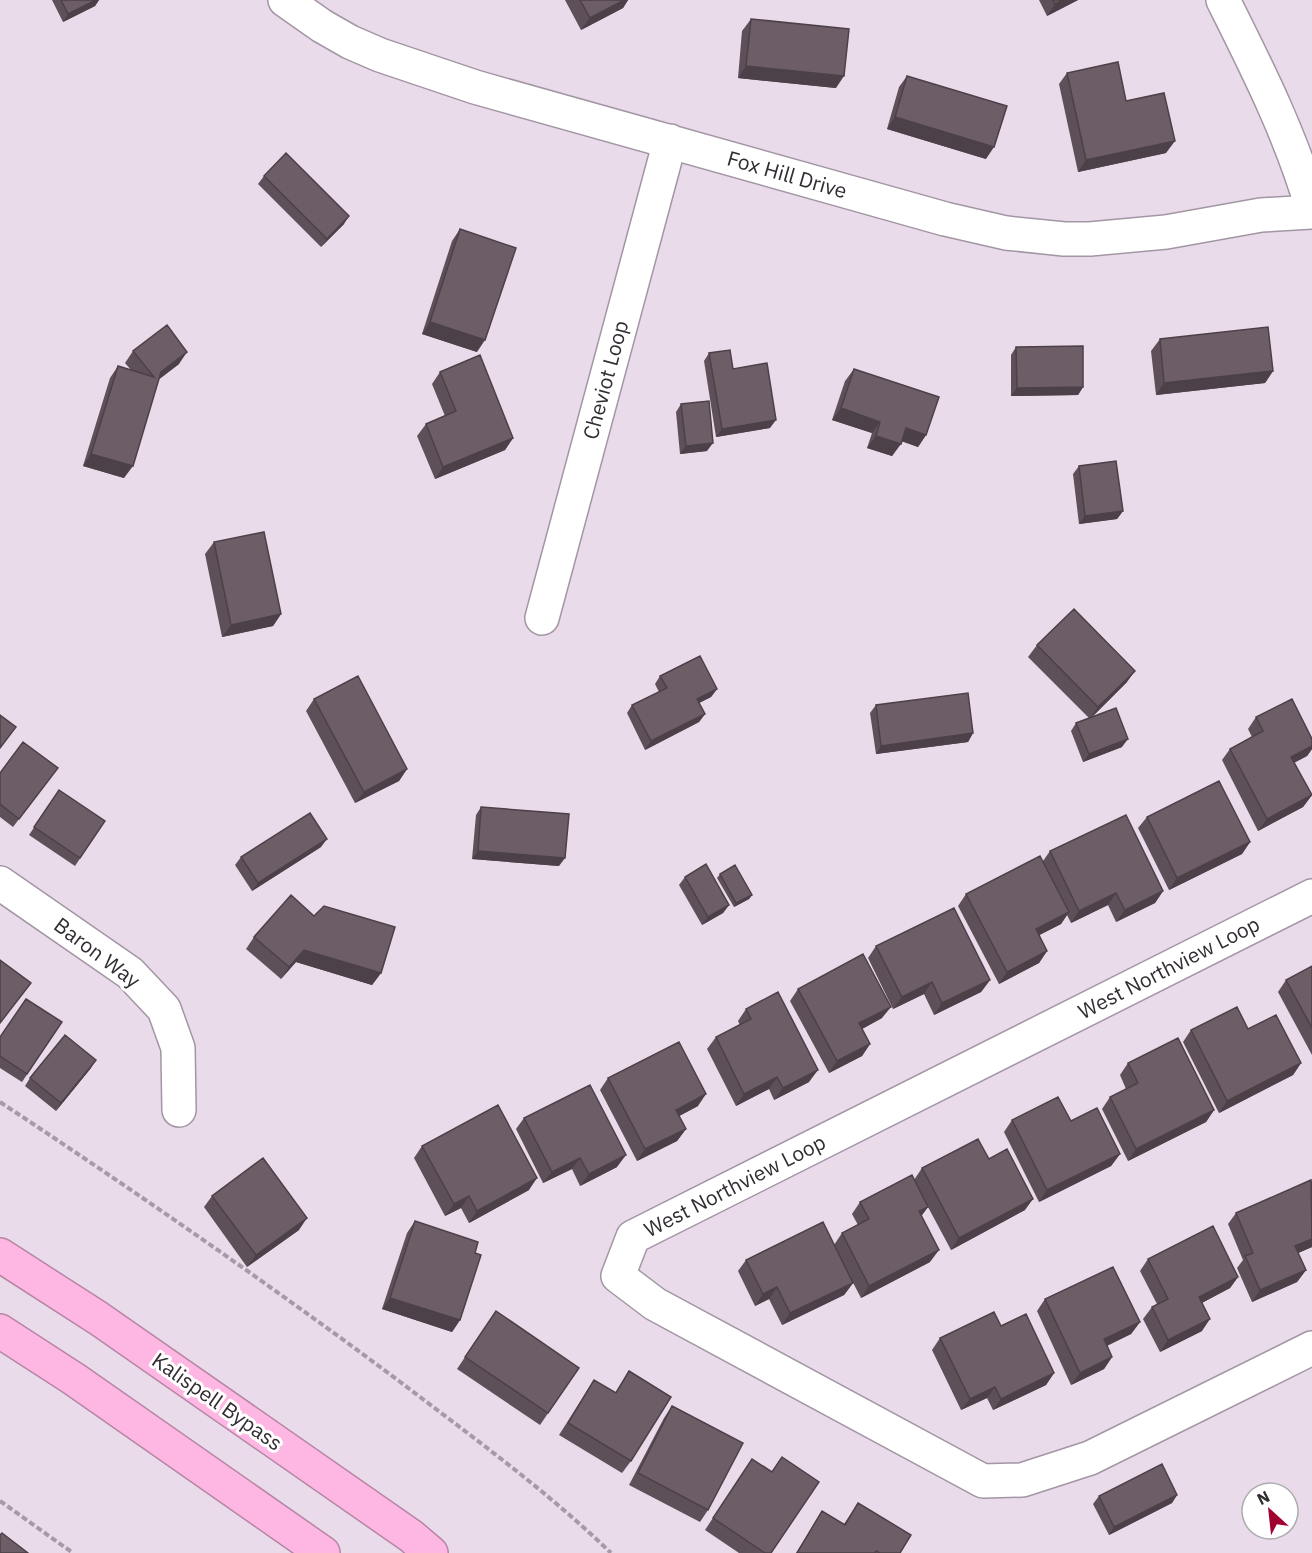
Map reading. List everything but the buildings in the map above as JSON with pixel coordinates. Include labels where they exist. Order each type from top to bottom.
[{"type":"highway","name":"Kalispell Bypass","points":[[0,1254],[98,1318],[411,1536],[431,1553]]},
{"type":"highway","points":[[0,1331],[74,1379],[304,1544],[323,1553]]},
{"type":"street","name":"Fox Hill Drive","points":[[285,0],[322,26],[380,55],[475,87],[945,219],[1006,233],[1090,239],[1166,232],[1261,215],[1312,210]]},
{"type":"street","points":[[1223,0],[1275,107],[1299,166],[1312,210]]},
{"type":"street","name":"Cheviot Loop","points":[[542,618],[670,141]]},
{"type":"street","name":"Baron Way","points":[[0,883],[130,973],[164,1009],[178,1048],[179,1110]]},
{"type":"street","name":"West Northview Loop","points":[[1312,896],[633,1237],[618,1276],[655,1304],[983,1481],[1022,1480],[1090,1458],[1312,1348]]},
{"type":"path","points":[[0,1102],[166,1212],[313,1317],[529,1482],[611,1553]]},
{"type":"path","points":[[0,1501],[73,1553]]}]
